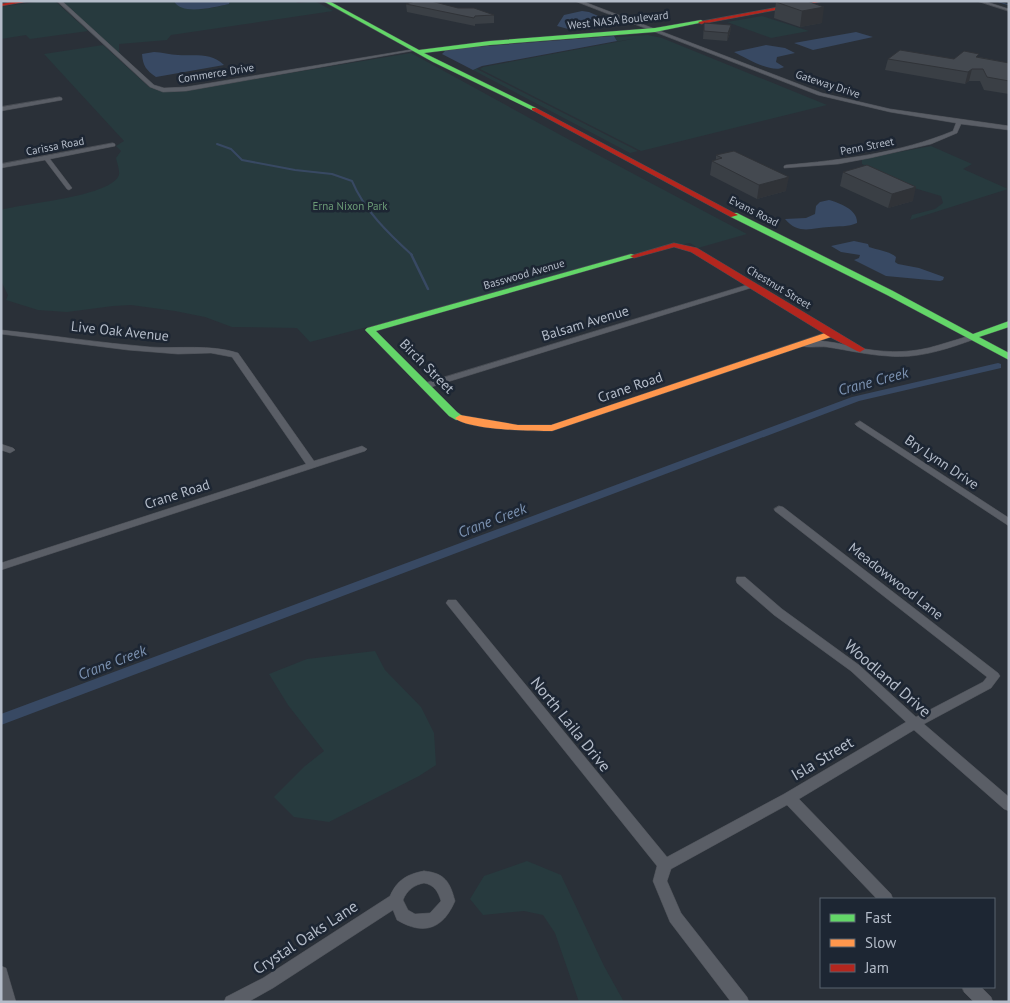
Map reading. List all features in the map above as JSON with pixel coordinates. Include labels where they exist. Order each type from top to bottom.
[{"type":"street","points":[[1,5],[28,1]]},
{"type":"street","name":"Commerce Drive","points":[[59,1],[152,86],[163,90],[186,89],[422,50]]},
{"type":"street","points":[[325,1],[422,50]]},
{"type":"street","points":[[338,1],[422,50]]},
{"type":"street","name":"Gateway Drive","points":[[577,1],[820,94],[947,128],[959,122],[1009,128]]},
{"type":"street","name":"Gateway Drive","points":[[582,1],[648,25],[652,29]]},
{"type":"street","name":"West NASA Boulevard","points":[[652,29],[804,1]]},
{"type":"street","name":"West NASA Boulevard","points":[[422,50],[480,41],[652,29],[822,1]]},
{"type":"street","points":[[979,1],[1009,10]]},
{"type":"street","name":"Evans Road","points":[[422,50],[470,72],[488,85],[740,218],[890,293],[1009,357]]},
{"type":"street","points":[[1,109],[60,99]]},
{"type":"street","name":"Penn Street","points":[[786,166],[838,162],[929,143],[947,128],[955,132],[959,122]]},
{"type":"street","name":"Carissa Road","points":[[1,166],[113,145]]},
{"type":"street","points":[[46,158],[69,188]]},
{"type":"street","name":"Basswood Avenue","points":[[370,330],[674,245],[685,247]]},
{"type":"street","name":"Chestnut Street","points":[[685,247],[694,250],[831,334],[860,349]]},
{"type":"street","name":"Balsam Avenue","points":[[425,386],[753,286]]},
{"type":"street","points":[[972,337],[1009,324]]},
{"type":"street","name":"Birch Street","points":[[370,330],[453,414],[464,420]]},
{"type":"street","name":"Live Oak Avenue","points":[[1,332],[171,351],[205,349],[226,351],[235,355],[312,465]]},
{"type":"street","name":"Crane Road","points":[[464,420],[518,428],[552,428],[831,334]]},
{"type":"street","name":"Crane Road","points":[[800,345],[812,344],[889,354],[915,354],[935,351],[972,337]]},
{"type":"street","name":"Bry Lynn Drive","points":[[860,424],[1009,523]]},
{"type":"street","name":"Crane Road","points":[[1,567],[362,449]]},
{"type":"street","name":"Meadowwood Lane","points":[[780,509],[994,676]]},
{"type":"street","name":"Woodland Drive","points":[[741,580],[778,612],[855,668],[1009,805]]},
{"type":"street","name":"North Laila Drive","points":[[452,603],[665,865]]},
{"type":"street","name":"Isla Street","points":[[665,865],[789,798],[915,723],[986,685],[994,676]]},
{"type":"street","points":[[789,798],[885,898]]},
{"type":"street","points":[[665,865],[660,881],[675,917],[741,1002]]},
{"type":"street","name":"Crystal Oaks Lane","points":[[232,1002],[268,983],[396,900]]},
{"type":"street","points":[[1,973],[8,1002]]},
{"type":"street","points":[[971,988],[985,1002]]},
{"type":"green space","points":[[55,1],[88,31],[30,39],[26,35],[1,39],[1,7]]},
{"type":"green space","points":[[61,1],[174,1],[186,8],[200,9],[229,4],[230,1],[294,1],[298,3],[315,1],[333,11],[171,35],[167,40],[119,44],[119,52],[128,62]]},
{"type":"green space","points":[[762,16],[809,31],[771,38],[727,22]]},
{"type":"green space","points":[[648,35],[662,38],[827,105],[641,151],[480,69],[638,38],[614,42],[617,41],[615,37]]},
{"type":"green space","name":"Erna Nixon Park","points":[[103,45],[149,87],[160,91],[187,90],[411,53],[747,234],[698,248],[690,243],[684,244],[310,342],[297,328],[232,327],[205,317],[175,311],[131,305],[67,312],[38,310],[6,300],[8,295],[1,281],[1,210],[98,190],[111,184],[119,175],[116,158],[121,151],[116,146],[124,141],[44,54]]},
{"type":"green space","points":[[479,68],[477,69],[638,151],[630,153],[473,70]]},
{"type":"green space","points":[[931,146],[972,164],[963,169],[1008,189],[910,220],[912,215],[935,209],[943,203],[941,196],[914,188],[862,164],[862,159]]},
{"type":"green space","points":[[375,651],[385,670],[421,707],[434,733],[436,765],[419,776],[329,822],[294,817],[274,797],[305,766],[324,751],[288,705],[269,674],[307,659]]},
{"type":"green space","points":[[527,861],[561,875],[604,966],[624,1002],[579,1002],[555,933],[543,915],[524,911],[483,915],[470,899],[484,876]]},
{"type":"water","points":[[174,1],[230,1],[229,4],[191,9],[178,6]]},
{"type":"water","points":[[582,11],[589,12],[619,25],[568,29],[557,26],[564,15]]},
{"type":"water","points":[[856,32],[873,37],[813,50],[794,43]]},
{"type":"water","points":[[614,36],[617,41],[482,66],[473,70],[442,54],[446,50],[461,48]]},
{"type":"water","points":[[766,45],[785,48],[795,53],[777,57],[776,62],[784,67],[779,69],[766,67],[734,52]]},
{"type":"water","points":[[154,52],[208,56],[224,65],[156,77],[146,67],[142,54]]},
{"type":"water","points":[[829,200],[843,205],[855,214],[857,223],[847,226],[800,229],[785,219],[806,218],[815,214],[816,206],[820,202]]},
{"type":"water","points":[[854,241],[868,244],[869,247],[890,253],[896,257],[895,262],[898,264],[919,268],[944,277],[943,280],[886,276],[854,260],[859,258],[860,255],[841,252],[831,246]]},
{"type":"building","points":[[415,1],[431,1],[458,8],[474,8],[494,15],[475,16],[474,18],[406,4]]},
{"type":"building","points":[[807,1],[824,7],[802,11],[776,2]]},
{"type":"building","points":[[704,23],[731,25],[728,33],[704,31]]},
{"type":"building","points":[[900,50],[954,59],[964,51],[979,54],[976,57],[1009,63],[1009,81],[987,77],[983,69],[972,69],[968,72],[888,59]]},
{"type":"building","points":[[734,151],[789,177],[759,185],[712,161],[722,158],[716,155]]},
{"type":"building","points":[[867,165],[916,187],[892,194],[843,172]]},
{"type":"waterway","points":[[996,1],[1009,5]]},
{"type":"waterway","points":[[217,144],[231,149],[242,160],[295,170],[332,174],[352,181],[370,212],[411,254]]},
{"type":"waterway","points":[[411,254],[428,289]]},
{"type":"waterway","name":"Crane Creek","points":[[1,720],[856,399],[998,366]]},
{"type":"traffic: fast","points":[[325,1],[435,61],[488,85],[534,109]]},
{"type":"traffic: fast","points":[[418,52],[490,43],[655,30],[701,22]]},
{"type":"traffic: fast","points":[[734,215],[890,293],[1009,357]]},
{"type":"traffic: fast","points":[[460,418],[453,414],[370,330],[634,256]]},
{"type":"traffic: fast","points":[[972,337],[1009,324]]},
{"type":"traffic: slow","points":[[460,418],[518,428],[552,428],[831,334]]},
{"type":"traffic: jam","points":[[1,5],[28,1]]},
{"type":"traffic: jam","points":[[701,22],[822,1]]},
{"type":"traffic: jam","points":[[534,109],[734,215]]},
{"type":"traffic: jam","points":[[634,256],[674,245],[694,250],[831,334],[860,349]]}]
